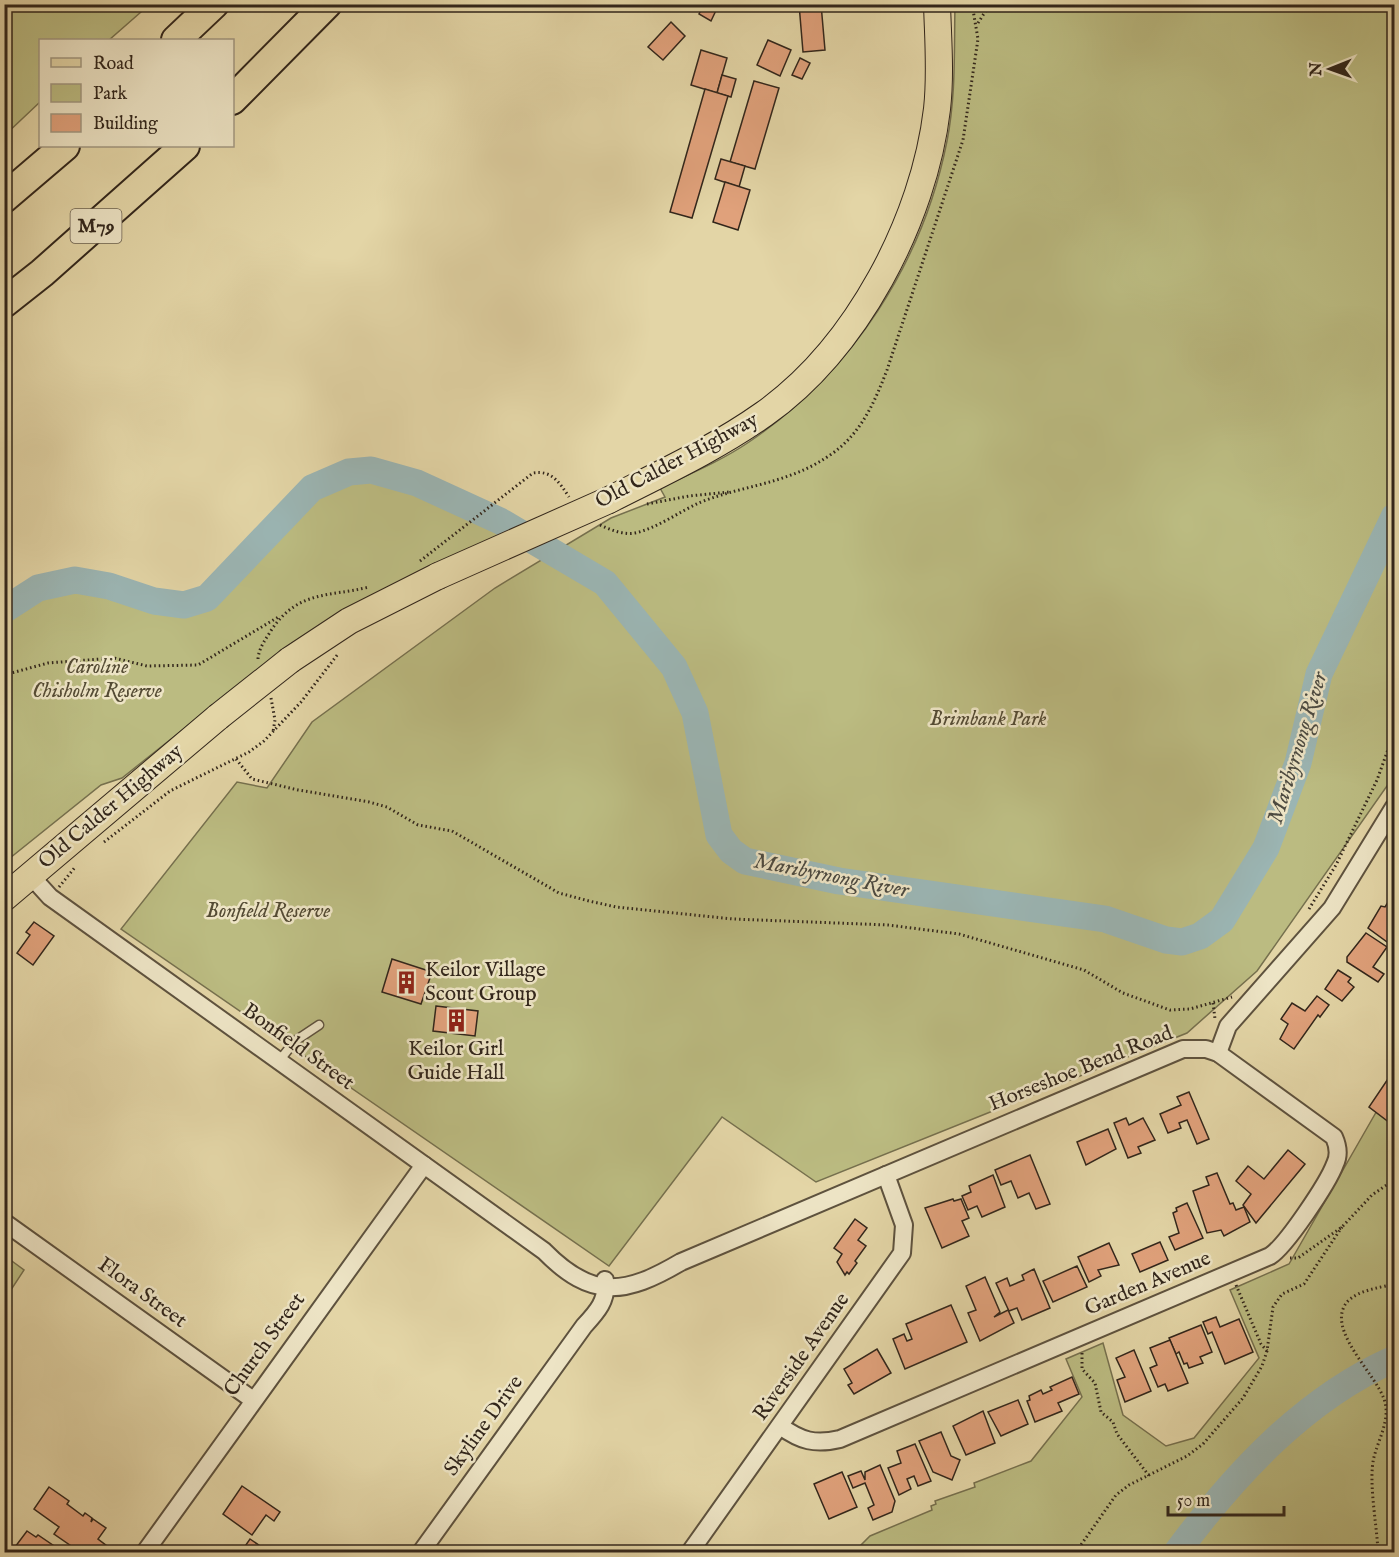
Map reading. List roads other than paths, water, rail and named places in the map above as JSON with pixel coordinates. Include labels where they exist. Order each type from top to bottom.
[{"type":"highway","points":[[177,39],[214,4]]},
{"type":"highway","points":[[234,98],[327,4]]},
{"type":"highway","points":[[4,198],[64,147]]},
{"type":"highway","name":"M79","points":[[4,303],[59,259],[183,147]]},
{"type":"main road","name":"Old Calder Highway","points":[[4,898],[18,872],[129,795],[218,717],[290,660],[349,621],[438,576],[609,500],[719,443],[766,413],[831,350],[863,306],[900,238],[923,177],[937,109],[939,66],[937,4]]},
{"type":"street","points":[[1218,1053],[1228,1026],[1332,908],[1395,807]]},
{"type":"street","name":"Bonfield Street","points":[[18,872],[544,1251],[592,1276],[602,1285]]},
{"type":"street","name":"Horseshoe Bend Road","points":[[602,1285],[634,1285],[659,1276],[681,1262],[1176,1052],[1194,1048],[1218,1053]]},
{"type":"street","name":"Garden Avenue","points":[[780,1426],[805,1441],[826,1442],[840,1439],[1274,1254],[1329,1177],[1336,1162],[1337,1144],[1332,1133],[1218,1053]]},
{"type":"street","name":"Church Street","points":[[145,1552],[424,1165]]},
{"type":"street","name":"Riverside Avenue","points":[[690,1552],[902,1253],[904,1225],[886,1175]]},
{"type":"street","name":"Flora Street","points":[[4,1222],[253,1400]]},
{"type":"street","name":"Skyline Drive","points":[[421,1552],[584,1326],[602,1285]]},
{"type":"lane","points":[[279,1061],[295,1041],[319,1025]]},
{"type":"waterway","name":"Maribyrnong River","points":[[4,610],[38,588],[75,580],[109,586],[154,601],[184,605],[207,598],[312,488],[349,472],[371,470],[417,483],[500,521],[605,583],[674,667],[695,713],[719,835],[731,851],[745,861],[839,881],[1105,919],[1166,940],[1182,942],[1200,936],[1222,920],[1266,848],[1298,763],[1319,674],[1394,517]]},
{"type":"waterway","name":"Maribyrnong River","points":[[1177,1552],[1222,1495],[1273,1441],[1331,1395],[1361,1375],[1394,1359]]},
{"type":"place","name":"Keilor Village Scout Group","points":[[407,982]]},
{"type":"place","name":"Keilor Girl Guide Hall","points":[[456,1021]]},
{"type":"park label","name":"Caroline Chisholm Reserve","points":[[97,679]]},
{"type":"park label","name":"Brimbank Park","points":[[988,719]]},
{"type":"park label","name":"Bonfield Reserve","points":[[268,911]]}]
